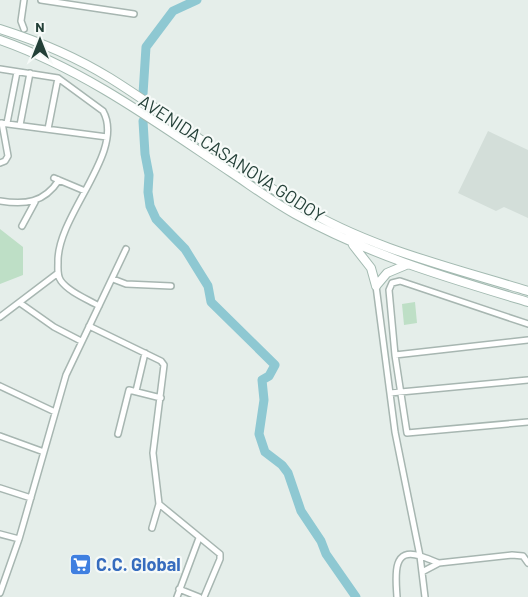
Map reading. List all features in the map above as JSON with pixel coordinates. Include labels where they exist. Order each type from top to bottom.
[{"type":"street","points":[[24,0],[21,21],[24,29]]},
{"type":"street","points":[[41,0],[134,14]]},
{"type":"street","name":"AVENIDA CASANOVA GODOY","points":[[0,29],[38,42],[109,78],[299,206],[364,238],[408,254],[528,291]]},
{"type":"street","name":"AVENIDA CASANOVA GODOY","points":[[0,40],[33,52],[106,89],[294,214],[351,242],[406,265],[528,302]]},
{"type":"street","points":[[0,69],[58,78],[103,110],[109,123],[107,138],[96,172],[58,244],[58,273],[62,283],[99,306]]},
{"type":"street","points":[[0,163],[6,161],[8,156],[3,123],[17,72]]},
{"type":"street","points":[[20,125],[30,73]]},
{"type":"street","points":[[48,129],[58,78]]},
{"type":"street","points":[[3,123],[107,138]]},
{"type":"street","points":[[0,201],[22,203],[35,201],[54,188],[57,179],[85,191]]},
{"type":"street","points":[[22,226],[35,201]]},
{"type":"street","points":[[351,242],[371,268],[376,286],[399,453],[420,556],[425,597]]},
{"type":"street","points":[[0,593],[19,539],[66,375],[126,249]]},
{"type":"street","points":[[376,286],[387,273],[406,265]]},
{"type":"street","points":[[0,317],[20,304],[58,273]]},
{"type":"street","points":[[112,279],[126,284],[171,286]]},
{"type":"street","points":[[528,324],[400,281],[392,283],[389,290],[395,355],[407,433],[528,422]]},
{"type":"street","points":[[20,304],[54,327],[81,341]]},
{"type":"street","points":[[89,326],[146,353],[161,361],[164,365],[153,453],[159,504],[152,528]]},
{"type":"street","points":[[395,355],[528,340]]},
{"type":"street","points":[[136,391],[146,353]]},
{"type":"street","points":[[390,393],[528,380]]},
{"type":"street","points":[[0,386],[55,412]]},
{"type":"street","points":[[118,434],[128,391],[136,391],[161,398]]},
{"type":"street","points":[[0,436],[44,452]]},
{"type":"street","points":[[0,488],[31,498]]},
{"type":"street","points":[[159,504],[220,556],[204,597]]},
{"type":"street","points":[[0,534],[19,539]]},
{"type":"street","points":[[176,597],[199,538]]},
{"type":"street","points":[[397,597],[397,564],[400,558],[406,555],[420,556],[439,563]]},
{"type":"street","points":[[422,572],[439,563],[512,555],[523,556],[528,563]]},
{"type":"street","points":[[179,588],[199,597]]},
{"type":"shaded area","points":[[488,131],[528,150],[528,218],[504,207],[496,211],[458,193]]},
{"type":"green space","points":[[0,229],[23,247],[23,275],[0,284]]},
{"type":"green space","points":[[415,302],[417,323],[404,325],[402,304]]},
{"type":"waterway","points":[[143,94],[146,47],[173,11],[197,0]]},
{"type":"waterway","points":[[143,121],[145,154],[149,175],[148,192],[150,206],[156,219],[185,249],[208,286],[211,302],[275,365],[269,376],[262,380],[264,400],[259,434],[265,452],[282,465],[288,473],[301,511],[321,541],[326,554],[356,597]]},
{"type":"place","name":"C.C. Global","points":[[80,564]]}]
